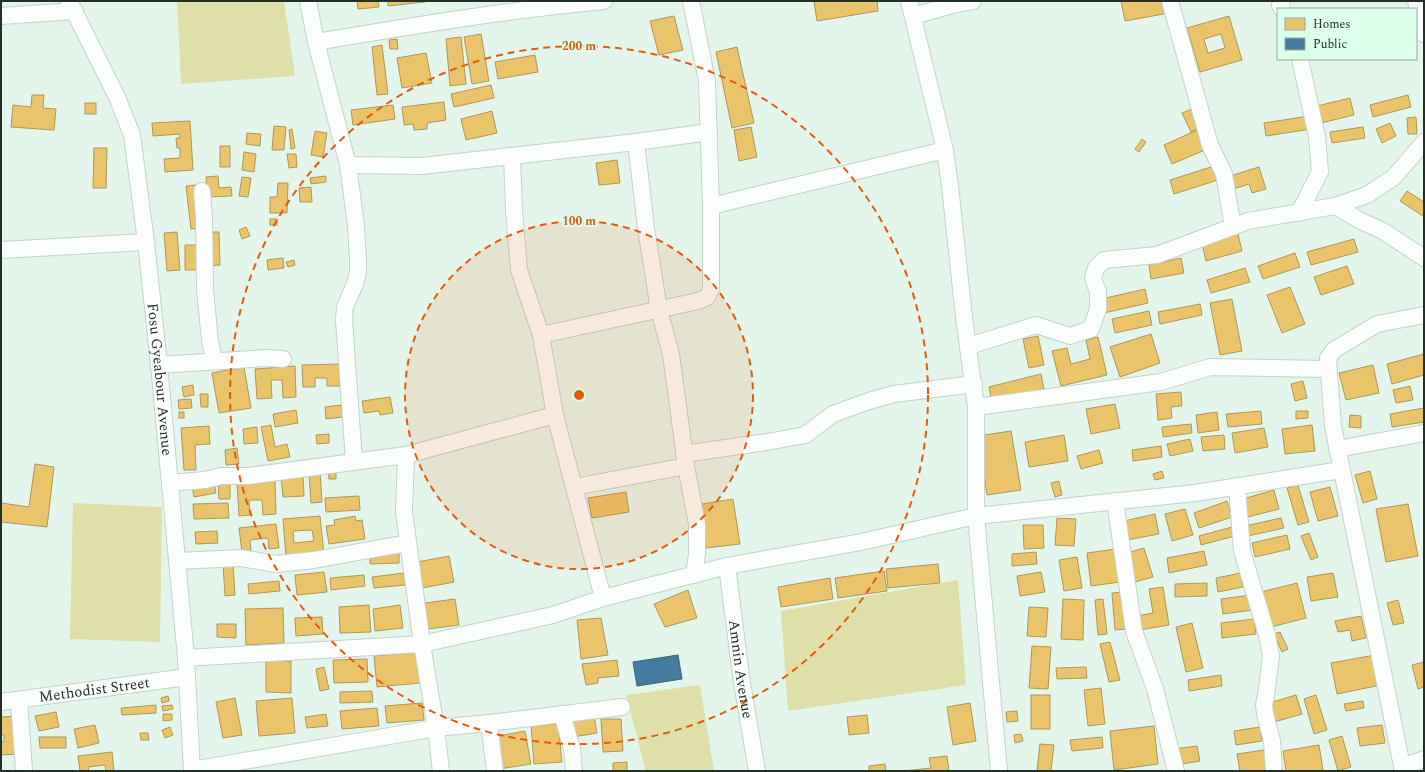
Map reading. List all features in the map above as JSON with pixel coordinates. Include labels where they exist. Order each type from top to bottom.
[{"type":"street","points":[[308,1],[316,42],[348,165],[356,226],[358,272],[355,284],[345,307],[344,320],[354,461]]},
{"type":"street","points":[[316,42],[422,24],[604,1]]},
{"type":"street","points":[[541,335],[698,301],[707,297],[711,289],[711,206],[707,81],[691,1]]},
{"type":"street","points":[[973,1],[911,8],[945,150],[964,317],[974,384],[976,407],[976,516],[999,771]]},
{"type":"street","points":[[1170,1],[1210,145],[1224,174],[1233,227]]},
{"type":"street","points":[[1416,1],[1424,34]]},
{"type":"street","points":[[1,16],[72,6]]},
{"type":"street","name":"Fosu Gyeabour Avenue","points":[[72,6],[122,109],[132,135],[146,242],[159,365],[186,658],[192,770]]},
{"type":"street","points":[[1299,213],[1320,172],[1317,137],[1300,60]]},
{"type":"street","points":[[348,165],[422,166],[636,142],[709,132]]},
{"type":"street","points":[[636,142],[646,228],[659,310],[671,354],[685,460],[696,524],[697,554],[694,575]]},
{"type":"street","points":[[969,346],[1036,325],[1070,336],[1091,329],[1098,309],[1098,292],[1092,278],[1096,268],[1104,260],[1158,255],[1248,221],[1335,206],[1367,195],[1394,177],[1424,142]]},
{"type":"street","points":[[711,206],[945,150]]},
{"type":"street","points":[[512,156],[514,210],[519,270],[541,335],[555,414],[603,598]]},
{"type":"street","points":[[202,191],[204,216],[205,289],[210,341],[214,360]]},
{"type":"street","points":[[1362,221],[1367,195]]},
{"type":"street","points":[[1335,206],[1383,231],[1424,258]]},
{"type":"street","points":[[1,250],[146,242]]},
{"type":"street","points":[[1424,315],[1377,324],[1334,350],[1328,358],[1333,426],[1337,449],[1403,769],[1424,759]]},
{"type":"street","points":[[159,365],[214,360],[266,358],[284,360]]},
{"type":"street","points":[[976,407],[1161,382],[1210,367],[1328,369]]},
{"type":"street","points":[[574,487],[685,460],[805,435],[833,414],[894,394],[974,384]]},
{"type":"street","points":[[170,483],[205,480],[221,476],[248,476],[406,455],[555,414]]},
{"type":"street","points":[[1337,449],[1424,433]]},
{"type":"street","points":[[406,455],[404,512],[441,771]]},
{"type":"street","points":[[186,658],[422,644],[552,615],[603,598],[727,566],[861,542],[976,516],[1195,493],[1341,470]]},
{"type":"street","points":[[1237,486],[1242,551],[1267,635],[1271,656],[1264,714],[1272,741],[1274,771]]},
{"type":"street","points":[[1115,501],[1134,631],[1155,689],[1176,771]]},
{"type":"street","points":[[177,561],[241,558],[276,564],[314,560],[408,543]]},
{"type":"street","name":"Amnin Avenue","points":[[727,566],[742,683],[757,771]]},
{"type":"street","name":"Methodist Street","points":[[1,702],[187,677]]},
{"type":"street","points":[[19,700],[24,771]]},
{"type":"street","points":[[192,770],[436,728],[622,707]]},
{"type":"street","points":[[562,714],[572,749],[574,771]]},
{"type":"street","points":[[489,723],[495,771]]},
{"type":"green space","points":[[177,1],[284,1],[295,76],[181,84]]},
{"type":"green space","points":[[73,503],[162,507],[160,642],[70,639]]},
{"type":"green space","points":[[958,580],[966,685],[788,711],[781,611]]},
{"type":"green space","points":[[700,685],[714,771],[646,771],[626,695]]},
{"type":"building: Homes","points":[[357,1],[378,1],[379,7],[358,9]]},
{"type":"building: Homes","points":[[388,1],[425,1],[425,2],[388,6]]},
{"type":"building: Homes","points":[[814,1],[877,1],[878,11],[817,21]]},
{"type":"building: Homes","points":[[1121,1],[1166,1],[1169,13],[1125,21]]},
{"type":"building: Homes","points":[[674,16],[683,50],[659,55],[650,21]]},
{"type":"building: Homes","points":[[1229,16],[1242,60],[1200,72],[1187,28]],"holes":[[[1221,34],[1225,48],[1208,53],[1204,39]]]},
{"type":"building: Homes","points":[[481,34],[489,81],[472,84],[464,37]]},
{"type":"building: Homes","points":[[461,37],[466,84],[450,86],[446,39]]},
{"type":"building: Homes","points":[[397,39],[398,49],[390,49],[389,40]]},
{"type":"building: Homes","points":[[382,45],[388,94],[377,95],[372,47]]},
{"type":"building: Homes","points":[[737,47],[754,123],[732,128],[716,52]]},
{"type":"building: Homes","points":[[426,53],[432,83],[402,88],[397,58]]},
{"type":"building: Homes","points":[[535,55],[538,72],[498,79],[495,62]]},
{"type":"building: Homes","points":[[491,85],[494,98],[454,107],[451,94]]},
{"type":"building: Homes","points":[[32,95],[44,95],[43,108],[56,109],[54,130],[11,127],[13,105],[31,107]]},
{"type":"building: Homes","points":[[1408,95],[1411,107],[1373,117],[1370,105]]},
{"type":"building: Homes","points":[[1350,98],[1354,115],[1321,123],[1317,106]]},
{"type":"building: Homes","points":[[444,102],[446,120],[427,123],[427,129],[414,130],[413,124],[404,125],[402,107]]},
{"type":"building: Homes","points":[[85,103],[96,103],[96,114],[85,114]]},
{"type":"building: Homes","points":[[393,105],[395,119],[353,125],[351,110]]},
{"type":"building: Homes","points":[[1192,109],[1201,127],[1191,132],[1182,113]]},
{"type":"building: Homes","points":[[492,111],[497,133],[466,140],[461,119]]},
{"type":"building: Homes","points":[[1309,116],[1311,129],[1266,136],[1264,123]]},
{"type":"building: Homes","points":[[1416,117],[1417,134],[1408,134],[1407,118]]},
{"type":"building: Homes","points":[[190,121],[193,170],[165,172],[164,159],[180,158],[180,148],[177,148],[176,138],[180,138],[180,134],[153,136],[152,123]]},
{"type":"building: Homes","points":[[1390,123],[1396,136],[1382,143],[1376,129]]},
{"type":"building: Homes","points":[[274,126],[286,127],[284,150],[272,150]]},
{"type":"building: Homes","points":[[751,127],[757,157],[739,161],[734,130]]},
{"type":"building: Homes","points":[[1363,127],[1365,138],[1332,143],[1330,132]]},
{"type":"building: Homes","points":[[292,129],[295,148],[291,149],[289,130]]},
{"type":"building: Homes","points":[[1197,130],[1205,150],[1172,164],[1164,145]]},
{"type":"building: Homes","points":[[315,131],[327,133],[323,157],[311,155]]},
{"type":"building: Homes","points":[[247,133],[261,134],[260,146],[246,144]]},
{"type":"building: Homes","points":[[1142,139],[1146,142],[1139,152],[1135,149]]},
{"type":"building: Homes","points":[[220,146],[230,146],[230,167],[220,167]]},
{"type":"building: Homes","points":[[94,148],[107,148],[106,188],[93,188]]},
{"type":"building: Homes","points":[[244,152],[256,154],[254,172],[242,170]]},
{"type":"building: Homes","points":[[287,154],[296,154],[297,167],[289,168]]},
{"type":"building: Homes","points":[[617,160],[620,183],[599,185],[596,163]]},
{"type":"building: Homes","points":[[1214,166],[1218,180],[1174,194],[1170,180]]},
{"type":"building: Homes","points":[[1259,167],[1266,189],[1252,193],[1249,184],[1234,189],[1230,176]]},
{"type":"building: Homes","points":[[218,176],[219,188],[231,187],[232,196],[207,197],[206,177]]},
{"type":"building: Homes","points":[[326,176],[326,182],[311,184],[310,178]]},
{"type":"building: Homes","points":[[242,177],[251,178],[248,197],[239,196]]},
{"type":"building: Homes","points":[[278,183],[288,183],[287,213],[270,213],[270,197],[277,197]]},
{"type":"building: Homes","points":[[196,185],[201,228],[191,229],[186,186]]},
{"type":"building: Homes","points":[[311,187],[312,202],[300,202],[299,188]]},
{"type":"building: Homes","points":[[1407,191],[1424,202],[1423,216],[1400,201]]},
{"type":"building: Homes","points":[[270,219],[277,219],[277,225],[270,225]]},
{"type":"building: Homes","points":[[246,227],[250,236],[242,239],[239,230]]},
{"type":"building: Homes","points":[[177,232],[180,270],[167,271],[164,233]]},
{"type":"building: Homes","points":[[207,232],[219,232],[220,265],[208,266]]},
{"type":"building: Homes","points":[[1238,234],[1242,251],[1206,261],[1202,244]]},
{"type":"building: Homes","points":[[1354,239],[1358,252],[1311,265],[1307,252]]},
{"type":"building: Homes","points":[[185,245],[199,245],[202,270],[185,270]]},
{"type":"building: Homes","points":[[1295,253],[1300,267],[1263,279],[1258,266]]},
{"type":"building: Homes","points":[[283,258],[284,268],[268,270],[267,260]]},
{"type":"building: Homes","points":[[1181,258],[1184,273],[1151,279],[1149,265]]},
{"type":"building: Homes","points":[[294,260],[295,265],[288,267],[286,262]]},
{"type":"building: Homes","points":[[1347,266],[1354,284],[1321,295],[1314,277]]},
{"type":"building: Homes","points":[[1245,268],[1250,282],[1211,293],[1207,280]]},
{"type":"building: Homes","points":[[1290,287],[1305,324],[1282,333],[1267,295]]},
{"type":"building: Homes","points":[[1145,289],[1148,303],[1104,313],[1101,299]]},
{"type":"building: Homes","points":[[1232,299],[1242,351],[1220,355],[1210,303]]},
{"type":"building: Homes","points":[[1200,304],[1202,315],[1160,324],[1158,312]]},
{"type":"building: Homes","points":[[1149,311],[1152,325],[1115,333],[1112,319]]},
{"type":"building: Homes","points":[[1151,334],[1160,363],[1120,377],[1110,347]]},
{"type":"building: Homes","points":[[1038,336],[1044,365],[1029,368],[1023,339]]},
{"type":"building: Homes","points":[[1098,337],[1107,375],[1061,386],[1052,351],[1067,348],[1071,364],[1090,359],[1086,340]]},
{"type":"building: Homes","points":[[1424,354],[1424,375],[1392,384],[1387,364]]},
{"type":"building: Homes","points":[[339,364],[340,386],[327,386],[327,378],[315,378],[315,387],[303,387],[302,365]]},
{"type":"building: Homes","points":[[1373,365],[1379,393],[1346,400],[1339,373]]},
{"type":"building: Homes","points":[[295,366],[296,397],[283,398],[282,380],[271,380],[272,398],[257,399],[255,369]]},
{"type":"building: Homes","points":[[244,367],[251,408],[219,413],[212,373]]},
{"type":"building: Homes","points":[[1041,374],[1044,389],[992,401],[989,387]]},
{"type":"building: Homes","points":[[1303,381],[1307,398],[1295,401],[1291,384]]},
{"type":"building: Homes","points":[[193,385],[194,395],[184,397],[182,387]]},
{"type":"building: Homes","points":[[1410,386],[1413,400],[1396,403],[1393,390]]},
{"type":"building: Homes","points":[[1181,392],[1182,406],[1171,407],[1172,418],[1158,420],[1156,394]]},
{"type":"building: Homes","points":[[200,394],[208,394],[208,407],[201,407]]},
{"type":"building: Homes","points":[[390,397],[393,413],[380,415],[379,411],[364,413],[362,401]]},
{"type":"building: Homes","points":[[191,399],[192,408],[179,409],[178,400]]},
{"type":"building: Homes","points":[[1115,404],[1120,428],[1091,434],[1086,409]]},
{"type":"building: Homes","points":[[341,405],[343,417],[326,419],[325,407]]},
{"type":"building: Homes","points":[[1424,408],[1424,422],[1392,427],[1390,414]]},
{"type":"building: Homes","points":[[296,410],[298,423],[275,427],[273,414]]},
{"type":"building: Homes","points":[[1261,411],[1262,424],[1228,427],[1226,414]]},
{"type":"building: Homes","points":[[1296,411],[1308,411],[1308,418],[1296,419]]},
{"type":"building: Homes","points":[[179,412],[184,412],[184,418],[179,418]]},
{"type":"building: Homes","points":[[1217,412],[1219,430],[1198,433],[1196,415]]},
{"type":"building: Homes","points":[[1350,415],[1361,416],[1361,428],[1349,427]]},
{"type":"building: Homes","points":[[1191,424],[1192,433],[1163,437],[1162,427]]},
{"type":"building: Homes","points":[[271,425],[275,447],[287,444],[290,457],[268,461],[261,427]]},
{"type":"building: Homes","points":[[1312,425],[1315,451],[1285,454],[1282,429]]},
{"type":"building: Homes","points":[[209,426],[210,444],[195,445],[196,470],[184,470],[181,428]]},
{"type":"building: Homes","points":[[257,427],[258,443],[244,444],[243,429]]},
{"type":"building: Homes","points":[[1264,428],[1268,447],[1235,453],[1232,433]]},
{"type":"building: Homes","points":[[1011,431],[1021,490],[987,495],[978,436]]},
{"type":"building: Homes","points":[[329,434],[329,443],[317,444],[316,435]]},
{"type":"building: Homes","points":[[1064,435],[1068,461],[1029,467],[1025,442]]},
{"type":"building: Homes","points":[[1224,435],[1225,449],[1203,451],[1201,437]]},
{"type":"building: Homes","points":[[1190,439],[1193,451],[1170,456],[1167,444]]},
{"type":"building: Homes","points":[[1161,446],[1162,457],[1133,461],[1132,450]]},
{"type":"building: Homes","points":[[237,448],[239,464],[226,465],[225,450]]},
{"type":"building: Homes","points":[[1099,450],[1103,463],[1081,469],[1077,456]]},
{"type":"building: Homes","points":[[35,464],[54,467],[47,527],[1,522],[1,503],[29,507]]},
{"type":"building: Homes","points":[[328,469],[336,469],[336,479],[329,479]]},
{"type":"building: Homes","points":[[1162,471],[1164,478],[1155,480],[1153,474]]},
{"type":"building: Homes","points":[[1370,471],[1377,499],[1363,503],[1355,475]]},
{"type":"building: Homes","points":[[320,472],[322,502],[311,503],[309,473]]},
{"type":"building: Homes","points":[[303,474],[304,496],[283,497],[281,476]]},
{"type":"building: Homes","points":[[275,479],[276,514],[263,515],[262,500],[249,500],[250,515],[239,516],[237,481]]},
{"type":"building: Homes","points":[[230,481],[230,499],[219,499],[218,482]]},
{"type":"building: Homes","points":[[1059,481],[1062,495],[1055,497],[1051,483]]},
{"type":"building: Homes","points":[[214,483],[216,493],[194,497],[192,486]]},
{"type":"building: Homes","points":[[1298,485],[1309,522],[1298,525],[1287,488]]},
{"type":"building: Homes","points":[[1330,487],[1338,516],[1318,521],[1310,492]]},
{"type":"building: Homes","points":[[1274,490],[1279,509],[1248,517],[1243,499]]},
{"type":"building: Homes","points":[[626,492],[629,512],[592,518],[588,498]]},
{"type":"building: Homes","points":[[359,496],[360,510],[326,512],[325,498]]},
{"type":"building: Homes","points":[[733,499],[740,544],[706,548],[702,504]]},
{"type":"building: Homes","points":[[1227,501],[1232,517],[1199,528],[1194,513]]},
{"type":"building: Homes","points":[[228,503],[229,518],[194,519],[193,504]]},
{"type":"building: Homes","points":[[1408,504],[1418,556],[1386,562],[1376,509]]},
{"type":"building: Homes","points":[[1185,509],[1193,535],[1172,541],[1165,514]]},
{"type":"building: Homes","points":[[1155,514],[1159,534],[1127,540],[1124,521]]},
{"type":"building: Homes","points":[[320,516],[324,554],[286,557],[283,519]],"holes":[[[312,530],[314,541],[294,543],[293,531]]]},
{"type":"building: Homes","points":[[355,516],[356,521],[362,520],[365,539],[329,544],[326,526],[335,525],[334,520]]},
{"type":"building: Homes","points":[[1057,518],[1076,519],[1074,546],[1055,545]]},
{"type":"building: Homes","points":[[1281,518],[1284,528],[1248,536],[1245,526]]},
{"type":"building: Homes","points":[[276,524],[279,548],[269,549],[268,538],[250,540],[251,551],[242,552],[239,528]]},
{"type":"building: Homes","points":[[1023,525],[1043,525],[1044,548],[1024,549]]},
{"type":"building: Homes","points":[[1232,527],[1235,536],[1201,545],[1199,536]]},
{"type":"building: Homes","points":[[217,531],[218,543],[196,544],[195,532]]},
{"type":"building: Homes","points":[[1309,533],[1318,557],[1311,560],[1301,536]]},
{"type":"building: Homes","points":[[1287,535],[1290,549],[1255,557],[1252,543]]},
{"type":"building: Homes","points":[[1144,548],[1153,577],[1135,582],[1127,553]]},
{"type":"building: Homes","points":[[1116,549],[1120,582],[1091,586],[1087,553]]},
{"type":"building: Homes","points":[[1204,551],[1207,565],[1169,573],[1167,558]]},
{"type":"building: Homes","points":[[399,552],[399,563],[370,564],[370,553]]},
{"type":"building: Homes","points":[[1036,552],[1037,564],[1012,566],[1012,554]]},
{"type":"building: Homes","points":[[449,556],[454,582],[422,588],[417,562]]},
{"type":"building: Homes","points":[[1077,557],[1082,588],[1064,591],[1059,560]]},
{"type":"building: Homes","points":[[233,563],[235,595],[225,596],[223,564]]},
{"type":"building: Homes","points":[[938,564],[940,583],[888,588],[886,569]]},
{"type":"building: Homes","points":[[884,571],[887,591],[838,598],[835,578]]},
{"type":"building: Homes","points":[[324,572],[327,592],[297,595],[295,575]]},
{"type":"building: Homes","points":[[1041,572],[1045,592],[1020,596],[1017,576]]},
{"type":"building: Homes","points":[[404,573],[405,585],[374,588],[372,577]]},
{"type":"building: Homes","points":[[1241,573],[1243,587],[1218,592],[1216,578]]},
{"type":"building: Homes","points":[[1333,573],[1338,597],[1311,601],[1307,577]]},
{"type":"building: Homes","points":[[364,575],[365,586],[331,590],[330,578]]},
{"type":"building: Homes","points":[[830,578],[833,599],[781,607],[778,587]]},
{"type":"building: Homes","points":[[279,581],[280,591],[249,594],[248,584]]},
{"type":"building: Homes","points":[[1207,583],[1207,596],[1175,597],[1175,584]]},
{"type":"building: Homes","points":[[1297,583],[1306,618],[1271,627],[1261,592]]},
{"type":"building: Homes","points":[[1163,587],[1169,625],[1139,630],[1137,616],[1153,613],[1149,589]]},
{"type":"building: Homes","points":[[688,590],[697,618],[665,627],[654,604]]},
{"type":"building: Homes","points":[[1123,592],[1126,629],[1115,630],[1112,593]]},
{"type":"building: Homes","points":[[1251,595],[1253,610],[1223,614],[1221,599]]},
{"type":"building: Homes","points":[[455,599],[459,625],[428,629],[425,603]]},
{"type":"building: Homes","points":[[1063,599],[1084,600],[1083,640],[1061,639]]},
{"type":"building: Homes","points":[[1103,599],[1107,634],[1098,635],[1095,600]]},
{"type":"building: Homes","points":[[1398,600],[1404,623],[1393,625],[1387,603]]},
{"type":"building: Homes","points":[[369,605],[371,632],[340,633],[339,607]]},
{"type":"building: Homes","points":[[400,605],[403,628],[375,631],[373,609]]},
{"type":"building: Homes","points":[[1029,607],[1048,608],[1046,637],[1027,636]]},
{"type":"building: Homes","points":[[283,608],[284,643],[246,645],[245,609]]},
{"type":"building: Homes","points":[[1361,616],[1366,638],[1352,641],[1350,630],[1338,632],[1335,621]]},
{"type":"building: Homes","points":[[322,617],[323,634],[296,636],[295,618]]},
{"type":"building: Homes","points":[[601,618],[608,655],[581,659],[577,620]]},
{"type":"building: Homes","points":[[1254,619],[1256,634],[1222,638],[1221,623]]},
{"type":"building: Homes","points":[[1192,623],[1203,668],[1186,672],[1176,627]]},
{"type":"building: Homes","points":[[217,624],[236,624],[236,638],[217,637]]},
{"type":"building: Homes","points":[[1280,632],[1288,649],[1282,652],[1274,634]]},
{"type":"building: Homes","points":[[1110,642],[1120,680],[1109,682],[1100,644]]},
{"type":"building: Homes","points":[[1032,646],[1051,647],[1048,689],[1029,688]]},
{"type":"building: Homes","points":[[417,652],[420,683],[377,687],[374,656]]},
{"type":"building: Homes","points":[[1375,655],[1381,685],[1337,694],[1331,663]]},
{"type":"building: Homes","points":[[367,659],[368,682],[334,683],[333,660]]},
{"type":"building: Homes","points":[[266,660],[291,661],[291,693],[266,692]]},
{"type":"building: Homes","points":[[617,660],[619,676],[598,678],[598,683],[586,685],[582,664]]},
{"type":"building: Homes","points":[[1424,662],[1424,687],[1418,689],[1412,665]]},
{"type":"building: Homes","points":[[324,667],[329,689],[320,691],[316,669]]},
{"type":"building: Homes","points":[[1086,667],[1087,678],[1057,679],[1056,668]]},
{"type":"building: Homes","points":[[1221,675],[1222,686],[1189,691],[1188,680]]},
{"type":"building: Homes","points":[[1101,688],[1105,724],[1088,726],[1084,690]]},
{"type":"building: Homes","points":[[372,691],[373,702],[340,703],[340,692]]},
{"type":"building: Homes","points":[[1031,695],[1050,695],[1050,729],[1031,729]]},
{"type":"building: Homes","points":[[1296,695],[1302,714],[1274,722],[1269,703]]},
{"type":"building: Homes","points":[[1316,695],[1327,730],[1314,734],[1304,699]]},
{"type":"building: Homes","points":[[168,696],[169,701],[162,703],[161,698]]},
{"type":"building: Homes","points":[[235,698],[242,735],[223,738],[216,702]]},
{"type":"building: Homes","points":[[292,698],[295,733],[259,736],[256,701]]},
{"type":"building: Homes","points":[[1363,701],[1364,708],[1346,711],[1344,704]]},
{"type":"building: Homes","points":[[422,703],[424,720],[387,723],[385,706]]},
{"type":"building: Homes","points":[[970,703],[976,741],[953,745],[947,707]]},
{"type":"building: Homes","points":[[156,705],[156,713],[122,715],[121,708]]},
{"type":"building: Homes","points":[[172,705],[173,709],[163,711],[162,706]]},
{"type":"building: Homes","points":[[377,708],[379,726],[342,729],[340,711]]},
{"type":"building: Homes","points":[[1017,711],[1018,721],[1007,722],[1006,712]]},
{"type":"building: Homes","points":[[56,712],[59,727],[39,731],[35,716]]},
{"type":"building: Homes","points":[[163,714],[172,714],[172,720],[163,721]]},
{"type":"building: Homes","points":[[326,714],[328,726],[307,728],[305,717]]},
{"type":"building: Homes","points":[[594,715],[597,733],[573,737],[570,720]]},
{"type":"building: Homes","points":[[867,715],[869,733],[849,735],[847,717]]},
{"type":"building: Homes","points":[[17,716],[19,754],[1,755],[1,742],[4,742],[4,735],[1,735],[1,717]]},
{"type":"building: Homes","points":[[601,719],[621,719],[623,751],[603,752]]},
{"type":"building: Homes","points":[[558,724],[562,762],[534,764],[531,726]]},
{"type":"building: Homes","points":[[95,725],[99,743],[78,748],[74,729]]},
{"type":"building: Homes","points":[[1382,725],[1385,743],[1360,746],[1357,728]]},
{"type":"building: Homes","points":[[1154,726],[1158,764],[1114,770],[1110,731]]},
{"type":"building: Homes","points":[[170,727],[173,735],[165,738],[162,730]]},
{"type":"building: Homes","points":[[1260,727],[1262,741],[1236,745],[1234,731]]},
{"type":"building: Homes","points":[[525,731],[531,764],[499,769],[493,737]]},
{"type":"building: Homes","points":[[140,733],[148,733],[149,740],[141,740]]},
{"type":"building: Homes","points":[[1021,734],[1023,741],[1015,743],[1014,735]]},
{"type":"building: Homes","points":[[1342,736],[1351,767],[1338,771],[1329,740]]},
{"type":"building: Homes","points":[[39,737],[66,737],[66,748],[40,748]]},
{"type":"building: Homes","points":[[1102,737],[1103,748],[1072,751],[1070,740]]},
{"type":"building: Homes","points":[[1040,744],[1054,745],[1051,771],[1037,771]]},
{"type":"building: Homes","points":[[1319,745],[1323,770],[1286,771],[1283,751]]},
{"type":"building: Homes","points":[[1197,746],[1200,761],[1176,765],[1174,749]]},
{"type":"building: Homes","points":[[1264,750],[1268,771],[1240,771],[1237,754]]},
{"type":"building: Homes","points":[[112,752],[114,771],[106,771],[105,765],[88,767],[89,771],[80,771],[78,756]]},
{"type":"building: Homes","points":[[947,756],[949,771],[903,771],[931,768],[929,758]]},
{"type":"building: Homes","points":[[627,762],[627,771],[613,771],[613,763]]},
{"type":"building: Homes","points":[[885,764],[886,771],[869,771],[869,766]]},
{"type":"building: Public","points":[[678,655],[682,679],[637,686],[633,662]]}]
